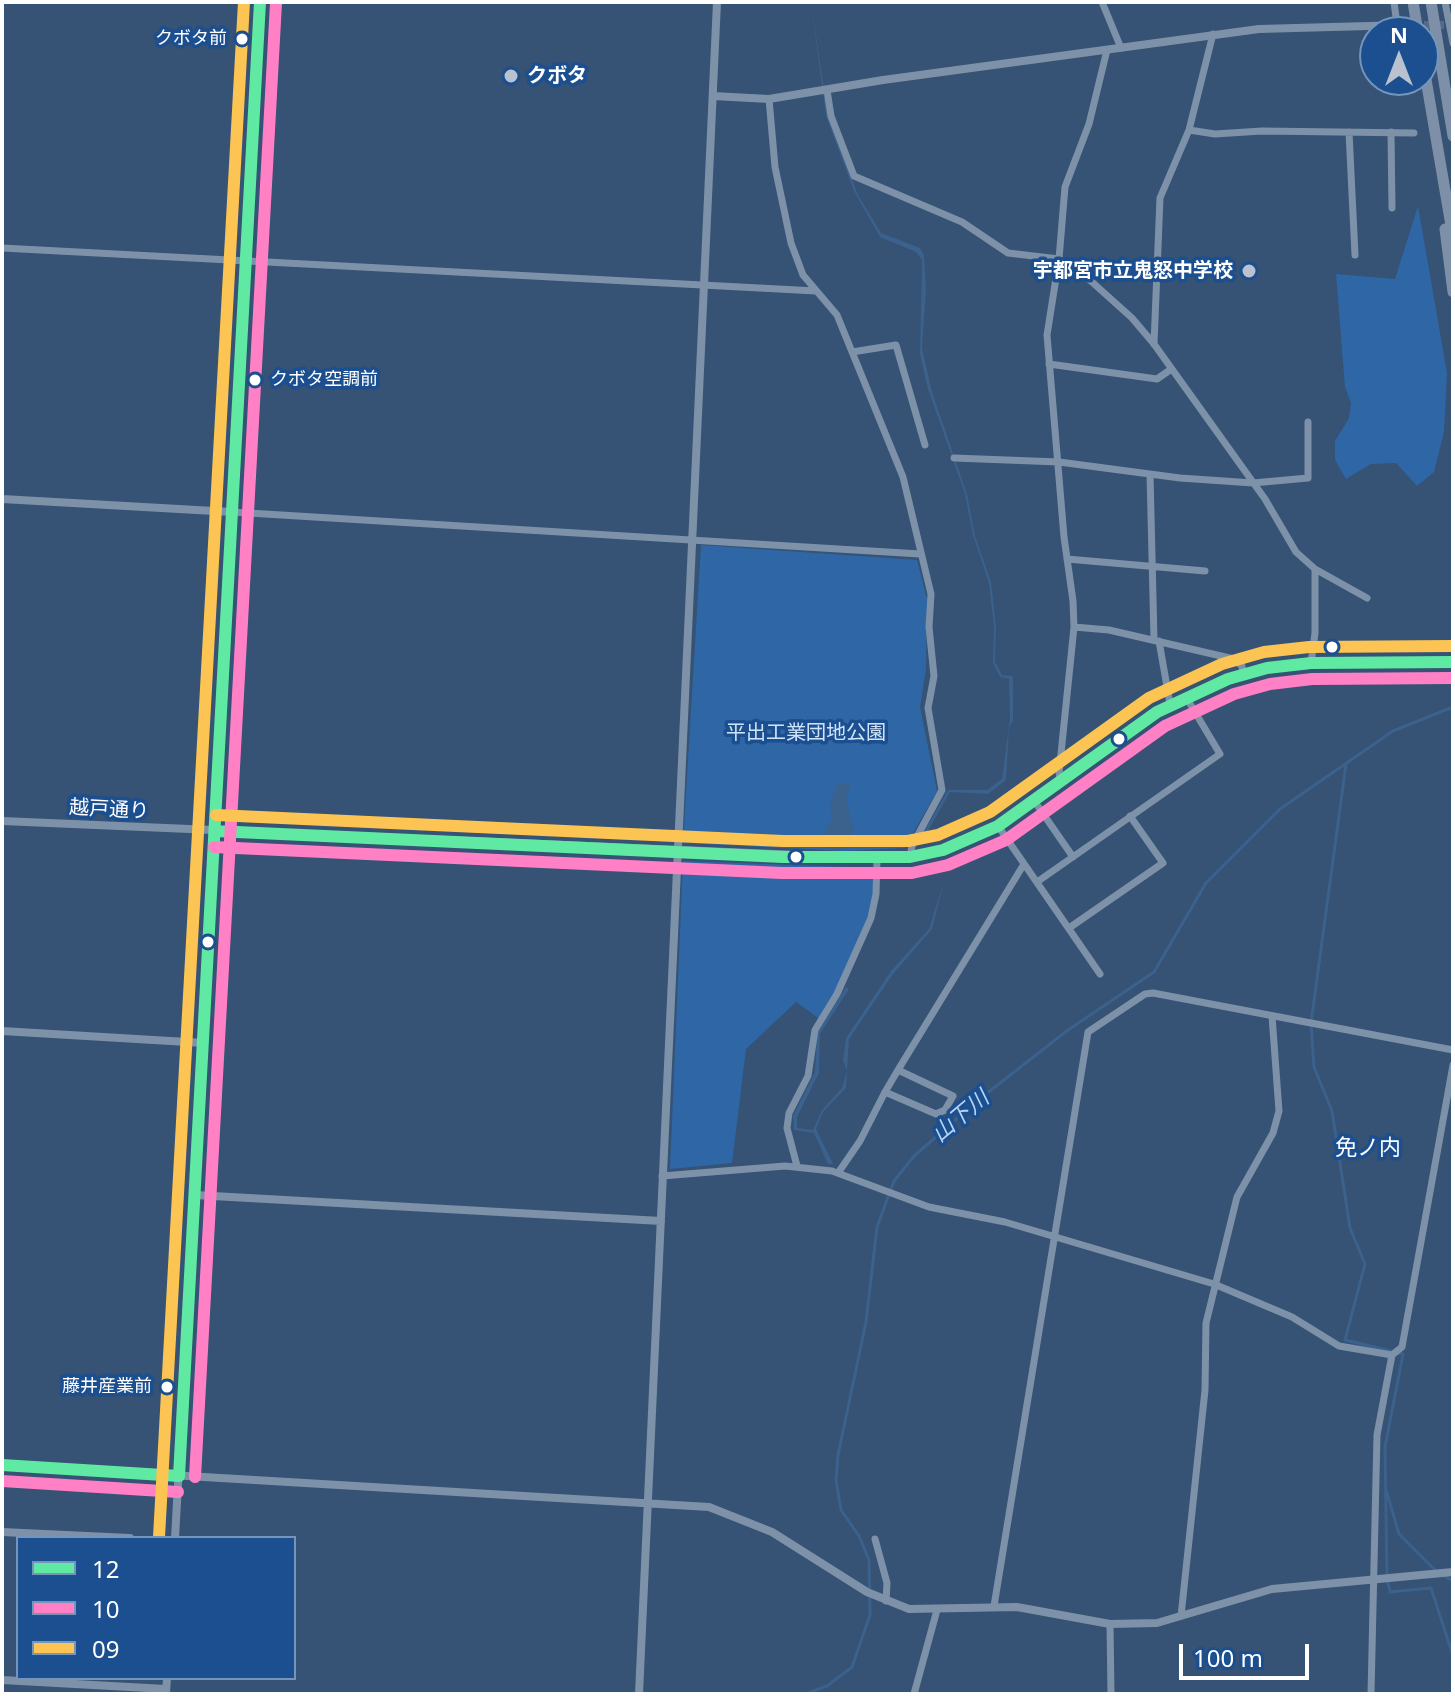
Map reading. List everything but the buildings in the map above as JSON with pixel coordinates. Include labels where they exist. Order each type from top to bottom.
[{"type":"highway","points":[[1431,2],[1453,136]]},
{"type":"highway","points":[[1429,96],[1453,237]]},
{"type":"highway","points":[[1442,172],[1453,292]]},
{"type":"street","points":[[175,1536],[260,2]]},
{"type":"street","points":[[639,1694],[717,2]]},
{"type":"street","points":[[1102,2],[1121,48]]},
{"type":"street","points":[[1445,2],[1453,43]]},
{"type":"street","points":[[713,96],[769,99],[1213,34],[1304,25],[1359,25]]},
{"type":"street","points":[[1154,344],[1160,198],[1189,130],[1213,34]]},
{"type":"street","points":[[1061,782],[1059,769],[1074,627],[1049,364],[1049,313],[1059,259],[1065,187],[1089,124],[1107,50]]},
{"type":"street","points":[[827,90],[831,116],[854,176],[962,222],[1008,253],[1059,259],[1132,318],[1253,483],[1290,545],[1315,569],[1367,598]]},
{"type":"street","points":[[769,99],[775,167],[791,243],[803,275],[837,315],[908,491],[931,594],[929,627],[934,676],[928,708],[942,790],[910,857]]},
{"type":"street","points":[[1189,130],[1215,134],[1414,133]]},
{"type":"street","points":[[1349,132],[1355,255]]},
{"type":"street","points":[[1391,132],[1392,208]]},
{"type":"street","points":[[2,248],[816,291]]},
{"type":"street","points":[[852,352],[896,345],[925,445]]},
{"type":"street","points":[[1049,364],[1157,379],[1170,370]]},
{"type":"street","points":[[954,458],[1059,462],[1253,483],[1308,478],[1308,422]]},
{"type":"street","points":[[1150,474],[1156,640],[1170,704]]},
{"type":"street","points":[[2,499],[920,554]]},
{"type":"street","points":[[1067,559],[1205,571]]},
{"type":"street","points":[[1311,663],[1315,633],[1315,569]]},
{"type":"street","points":[[1074,627],[1156,640],[1234,659],[1242,666],[1243,674]]},
{"type":"street","name":"越戸通り","points":[[2,821],[678,852],[877,859],[910,857],[943,850],[998,826],[1170,704],[1243,674],[1311,663],[1453,662]]},
{"type":"street","points":[[1037,882],[1220,754],[1185,696]]},
{"type":"street","points":[[1035,802],[1073,857]]},
{"type":"street","points":[[1069,928],[1163,863],[1130,816]]},
{"type":"street","points":[[998,826],[1100,974]]},
{"type":"street","points":[[797,1166],[787,1128],[789,1113],[808,1076],[815,1030],[837,994],[871,918],[876,894],[877,859]]},
{"type":"street","points":[[838,1173],[1024,864]]},
{"type":"street","points":[[994,1606],[1088,1032],[1145,994],[1153,993],[1453,1050]]},
{"type":"street","points":[[1181,1616],[1205,1390],[1206,1323],[1237,1197],[1273,1133],[1279,1111],[1272,1016]]},
{"type":"street","points":[[2,1031],[204,1043]]},
{"type":"street","points":[[1371,1694],[1377,1435],[1392,1355],[1402,1347],[1453,1065]]},
{"type":"street","points":[[885,1092],[936,1114],[945,1110],[953,1096],[898,1070]]},
{"type":"street","points":[[662,1176],[797,1166],[838,1173],[929,1207],[1005,1222],[1214,1284],[1292,1317],[1339,1346],[1392,1355]]},
{"type":"street","points":[[195,1195],[661,1221]]},
{"type":"street","points":[[2,1465],[709,1507],[742,1517],[886,1601],[909,1609],[994,1606],[1134,1626],[1181,1616],[1272,1589],[1453,1572]]},
{"type":"street","points":[[2,1532],[87,1536]]},
{"type":"street","points":[[875,1539],[887,1583],[886,1601]]},
{"type":"street","points":[[914,1694],[937,1610]]},
{"type":"street","points":[[1110,1624],[1111,1694]]},
{"type":"street","points":[[2,1680],[166,1692]]},
{"type":"green space","points":[[1418,206],[1447,373],[1444,432],[1434,472],[1417,486],[1396,463],[1371,464],[1346,479],[1335,460],[1335,441],[1349,418],[1351,403],[1345,387],[1336,274],[1395,279]]},
{"type":"green space","name":"平出工業団地公園","points":[[701,545],[917,560],[927,599],[926,669],[920,707],[937,791],[905,848],[845,851],[683,843]]},
{"type":"green space","points":[[683,861],[876,868],[876,894],[866,929],[821,1020],[796,1002],[746,1049],[732,1163],[670,1169]]},
{"type":"shaded area","points":[[811,2],[828,116],[858,195],[881,233],[920,248],[924,255],[926,289],[922,348],[932,392],[967,494],[975,536],[991,582],[996,627],[995,662],[1002,675],[1013,676],[1013,721],[1009,728],[1006,780],[988,794],[950,792],[920,845],[917,844],[948,790],[987,790],[1002,779],[1010,719],[1009,679],[1000,677],[993,663],[994,627],[989,583],[973,535],[965,494],[928,389],[920,355],[922,260],[916,252],[880,237],[854,191],[826,116]]},
{"type":"shaded area","points":[[838,783],[850,783],[846,801],[853,827],[852,844],[841,851],[823,848],[821,840],[832,819],[830,805]]},
{"type":"shaded area","points":[[944,881],[932,929],[893,974],[849,1039],[846,1088],[823,1112],[816,1129],[833,1164],[828,1164],[814,1133],[794,1130],[793,1116],[815,1072],[817,1033],[846,987],[849,989],[820,1034],[819,1073],[797,1117],[797,1128],[813,1130],[822,1110],[842,1088],[847,1071],[843,1060],[846,1038],[891,971],[929,929]]},
{"type":"waterway","name":"山下川","points":[[805,1694],[827,1686],[852,1667],[870,1615],[869,1560],[859,1536],[841,1510],[836,1480],[838,1455],[866,1322],[877,1227],[894,1181],[914,1156],[977,1101],[1068,1030],[1154,972],[1206,883],[1280,809],[1393,731],[1453,707]]},
{"type":"waterway","points":[[1346,764],[1311,1023],[1314,1067],[1332,1111],[1350,1228],[1365,1264],[1345,1340],[1391,1351]]},
{"type":"waterway","points":[[1398,1353],[1403,1354],[1385,1447],[1387,1578],[1390,1592],[1431,1588],[1453,1656]]},
{"type":"waterway","points":[[1387,1493],[1399,1534],[1437,1572]]},
{"type":"waterway","points":[[1444,1576],[1453,1581]]},
{"type":"tunnel","points":[[1439,25],[1451,25]]},
{"type":"transit line","name":"09","points":[[159,1536],[244,2]]},
{"type":"transit line","name":"12","points":[[179,1476],[260,2]]},
{"type":"transit line","name":"10","points":[[195,1477],[276,3]]},
{"type":"transit line","name":"09","points":[[216,815],[783,841],[908,841],[938,835],[990,812],[1149,698],[1222,664],[1264,652],[1309,647],[1453,646]]},
{"type":"transit line","name":"12","points":[[215,831],[783,857],[910,857],[943,850],[998,826],[1157,712],[1228,679],[1267,668],[1311,663],[1453,662]]},
{"type":"transit line","name":"10","points":[[214,847],[782,873],[912,873],[948,865],[1006,840],[1165,726],[1234,694],[1270,684],[1312,679],[1453,678]]},
{"type":"transit line","name":"12","points":[[2,1465],[179,1476]]},
{"type":"transit line","name":"10","points":[[2,1481],[178,1492]]},
{"type":"place","name":"クボタ前","points":[[242,39]]},
{"type":"place","name":"クボタ","points":[[511,76]]},
{"type":"place","name":"宇都宮市立鬼怒中学校","points":[[1249,271]]},
{"type":"place","name":"クボタ空調前","points":[[255,380]]},
{"type":"place","name":"藤井産業前","points":[[167,1387]]},
{"type":"district","name":"免ノ内","points":[[1368,1149]]}]
